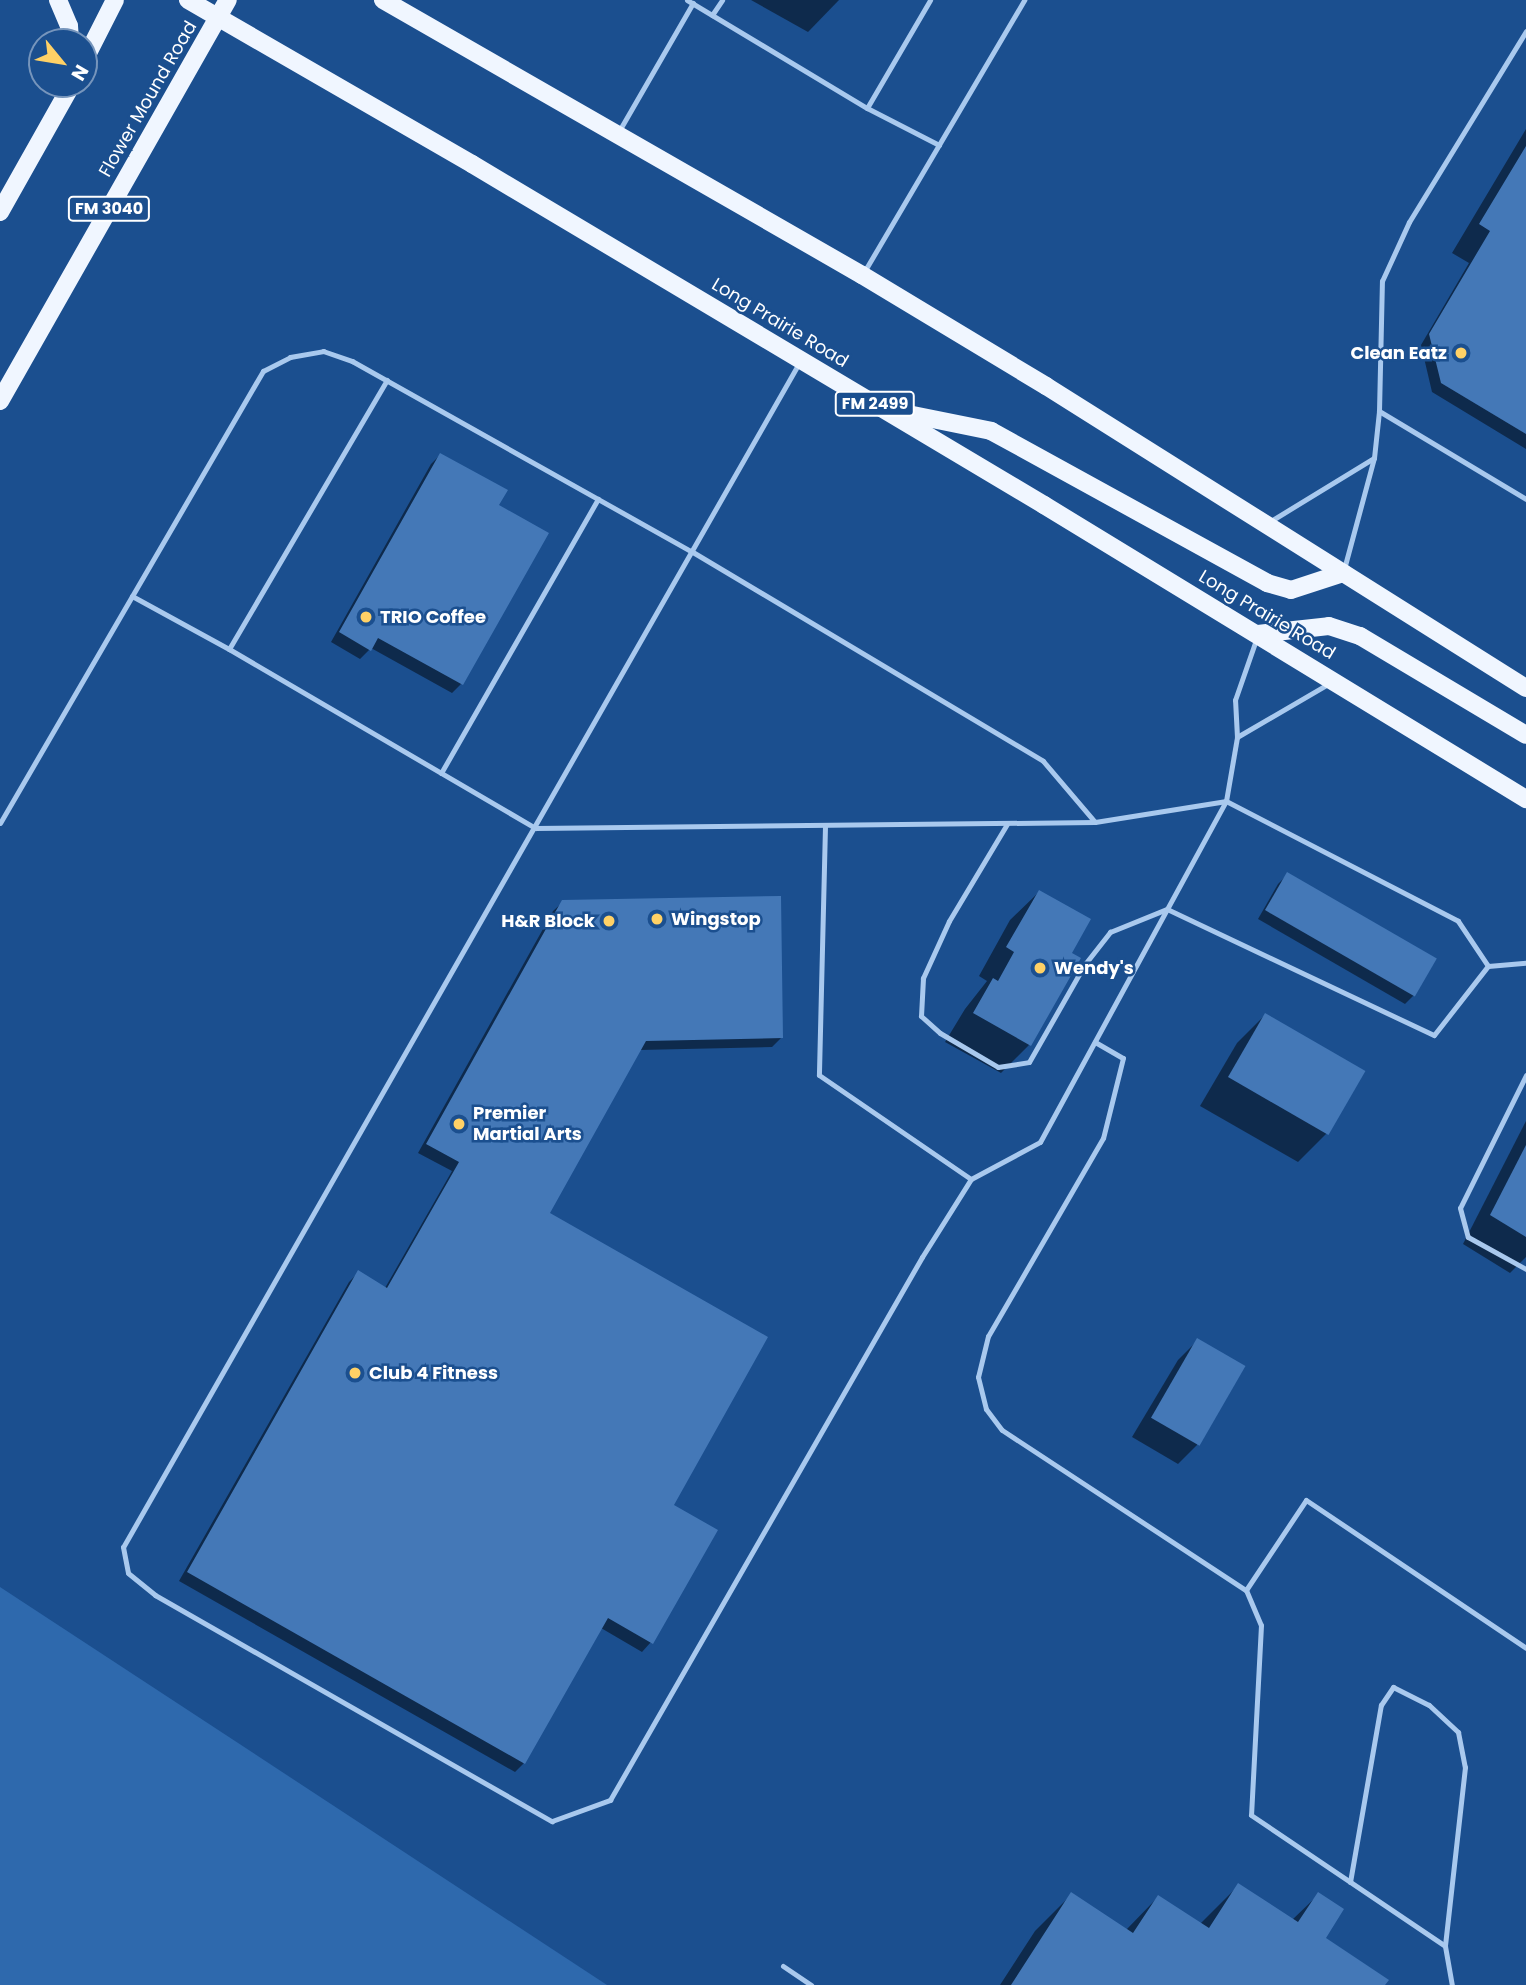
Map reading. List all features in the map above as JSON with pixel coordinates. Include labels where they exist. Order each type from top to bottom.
[{"type":"main road","points":[[58,0],[69,28]]},
{"type":"main road","points":[[98,33],[115,0]]},
{"type":"main road","name":"Long Prairie Road","points":[[188,0],[884,410],[1258,634],[1526,799]]},
{"type":"main road","name":"Flower Mound Road","points":[[0,401],[228,0]]},
{"type":"main road","points":[[383,0],[862,275],[1526,688]]},
{"type":"main road","points":[[0,212],[62,98]]},
{"type":"main road","points":[[884,410],[992,431],[1267,583],[1292,590],[1343,573]]},
{"type":"main road","points":[[1258,634],[1329,626],[1360,636],[1526,735]]},
{"type":"lane","points":[[712,15],[722,0]]},
{"type":"lane","points":[[867,107],[930,0]]},
{"type":"lane","points":[[862,275],[1024,0]]},
{"type":"lane","points":[[617,135],[690,2],[867,107],[939,145]]},
{"type":"lane","points":[[1343,573],[1374,458],[1379,411],[1382,281],[1409,222],[1526,31]]},
{"type":"lane","points":[[0,823],[263,371],[290,357],[323,351],[352,361],[387,380],[691,551],[1043,761],[1095,822]]},
{"type":"lane","points":[[800,360],[123,1547],[128,1573],[155,1595],[552,1821],[610,1800],[922,1257],[971,1179],[1040,1142],[1226,801],[1237,737],[1235,700],[1258,634]]},
{"type":"lane","points":[[229,649],[387,380]]},
{"type":"lane","points":[[1379,411],[1526,499]]},
{"type":"lane","points":[[1266,524],[1374,458]]},
{"type":"lane","points":[[441,773],[598,499]]},
{"type":"lane","points":[[132,596],[229,649],[535,828],[1095,822],[1226,801],[1458,921],[1488,965]]},
{"type":"lane","points":[[1237,737],[1334,681]]},
{"type":"lane","points":[[1007,824],[939,944],[923,978],[921,1016],[940,1033],[998,1067],[1029,1062],[1085,964],[1110,932],[1167,909],[1434,1035],[1488,965],[1526,963]]},
{"type":"lane","points":[[825,826],[819,1075],[971,1179]]},
{"type":"lane","points":[[1095,1041],[1123,1058],[1103,1138],[988,1336],[978,1377],[986,1409],[1002,1430],[1246,1590],[1261,1625],[1251,1815],[1445,1946]]},
{"type":"lane","points":[[1526,1075],[1460,1208],[1468,1237],[1526,1269]]},
{"type":"lane","points":[[1246,1590],[1306,1500],[1526,1648]]},
{"type":"lane","points":[[1350,1882],[1381,1705],[1394,1686],[1429,1705],[1458,1732],[1465,1768],[1445,1946],[1452,1985]]},
{"type":"lane","points":[[783,1966],[811,1985]]},
{"type":"shaded area","points":[[0,1587],[607,1985],[0,1985]]},
{"type":"building","points":[[1526,146],[1526,434],[1441,383],[1429,334],[1490,231],[1479,224]]},
{"type":"building","points":[[440,453],[508,490],[499,505],[549,533],[463,685],[378,638],[371,651],[339,632]]},
{"type":"building","points":[[1287,872],[1437,958],[1415,997],[1265,910]]},
{"type":"building","name":"Wendy's","points":[[1039,890],[1091,919],[1072,953],[1081,958],[1031,1046],[973,1013],[993,978],[998,981],[1014,952],[1006,947]]},
{"type":"building","points":[[781,896],[783,1038],[646,1041],[550,1213],[768,1337],[674,1505],[718,1530],[653,1644],[608,1618],[525,1764],[187,1572],[358,1270],[387,1288],[459,1162],[426,1144],[562,900]]},
{"type":"building","points":[[1265,1013],[1365,1071],[1328,1135],[1228,1077]]},
{"type":"building","points":[[1526,1145],[1526,1237],[1490,1215]]},
{"type":"building","points":[[1197,1338],[1245,1366],[1199,1446],[1151,1418]]},
{"type":"building","points":[[1238,1883],[1298,1922],[1318,1892],[1344,1909],[1326,1938],[1389,1980],[1385,1985],[1011,1985],[1071,1892],[1133,1933],[1158,1895],[1209,1928]]},
{"type":"place","name":"Clean Eatz","points":[[1461,353]]},
{"type":"place","name":"TRIO Coffee","points":[[366,617]]},
{"type":"place","name":"Wingstop","points":[[657,919]]},
{"type":"place","name":"H&R Block","points":[[609,921]]},
{"type":"place","name":"Wendy's","points":[[1040,968]]},
{"type":"place","name":"Premier Martial Arts","points":[[459,1124]]},
{"type":"place","name":"Club 4 Fitness","points":[[355,1373]]}]
